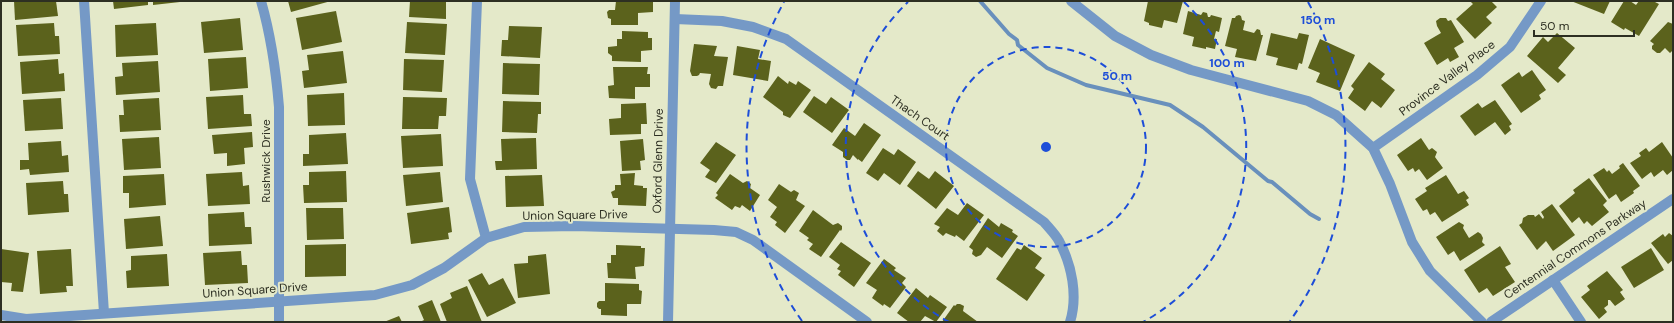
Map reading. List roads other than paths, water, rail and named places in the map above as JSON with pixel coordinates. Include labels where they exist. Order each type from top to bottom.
[{"type":"street","points":[[84,1],[104,314]]},
{"type":"street","name":"Rushwick Drive","points":[[261,1],[277,73],[279,107],[279,322]]},
{"type":"street","points":[[477,1],[470,179],[486,238]]},
{"type":"street","name":"Oxford Glenn Drive","points":[[668,322],[675,1]]},
{"type":"street","points":[[1071,1],[1115,36],[1151,55],[1191,70],[1308,101],[1336,115],[1373,148],[1390,184],[1412,242],[1430,271],[1482,322]]},
{"type":"street","name":"Province Valley Place","points":[[1373,148],[1477,75],[1510,47],[1541,1]]},
{"type":"street","name":"Thach Court","points":[[674,19],[722,21],[753,27],[786,39],[1044,222],[1059,240],[1068,262],[1074,287],[1070,322]]},
{"type":"street","name":"Centennial Commons Parkway","points":[[1491,322],[1673,198]]},
{"type":"street","name":"Union Square Drive","points":[[1,315],[26,319],[375,295],[412,285],[444,268],[486,238],[524,227],[574,226],[670,228],[736,232],[753,240],[867,322]]},
{"type":"street","points":[[1553,280],[1581,322]]},
{"type":"waterway","points":[[980,1],[1009,34],[1017,40],[1018,45],[1047,68],[1086,85],[1170,105],[1203,127],[1268,181],[1272,182],[1310,214],[1319,219]]}]
